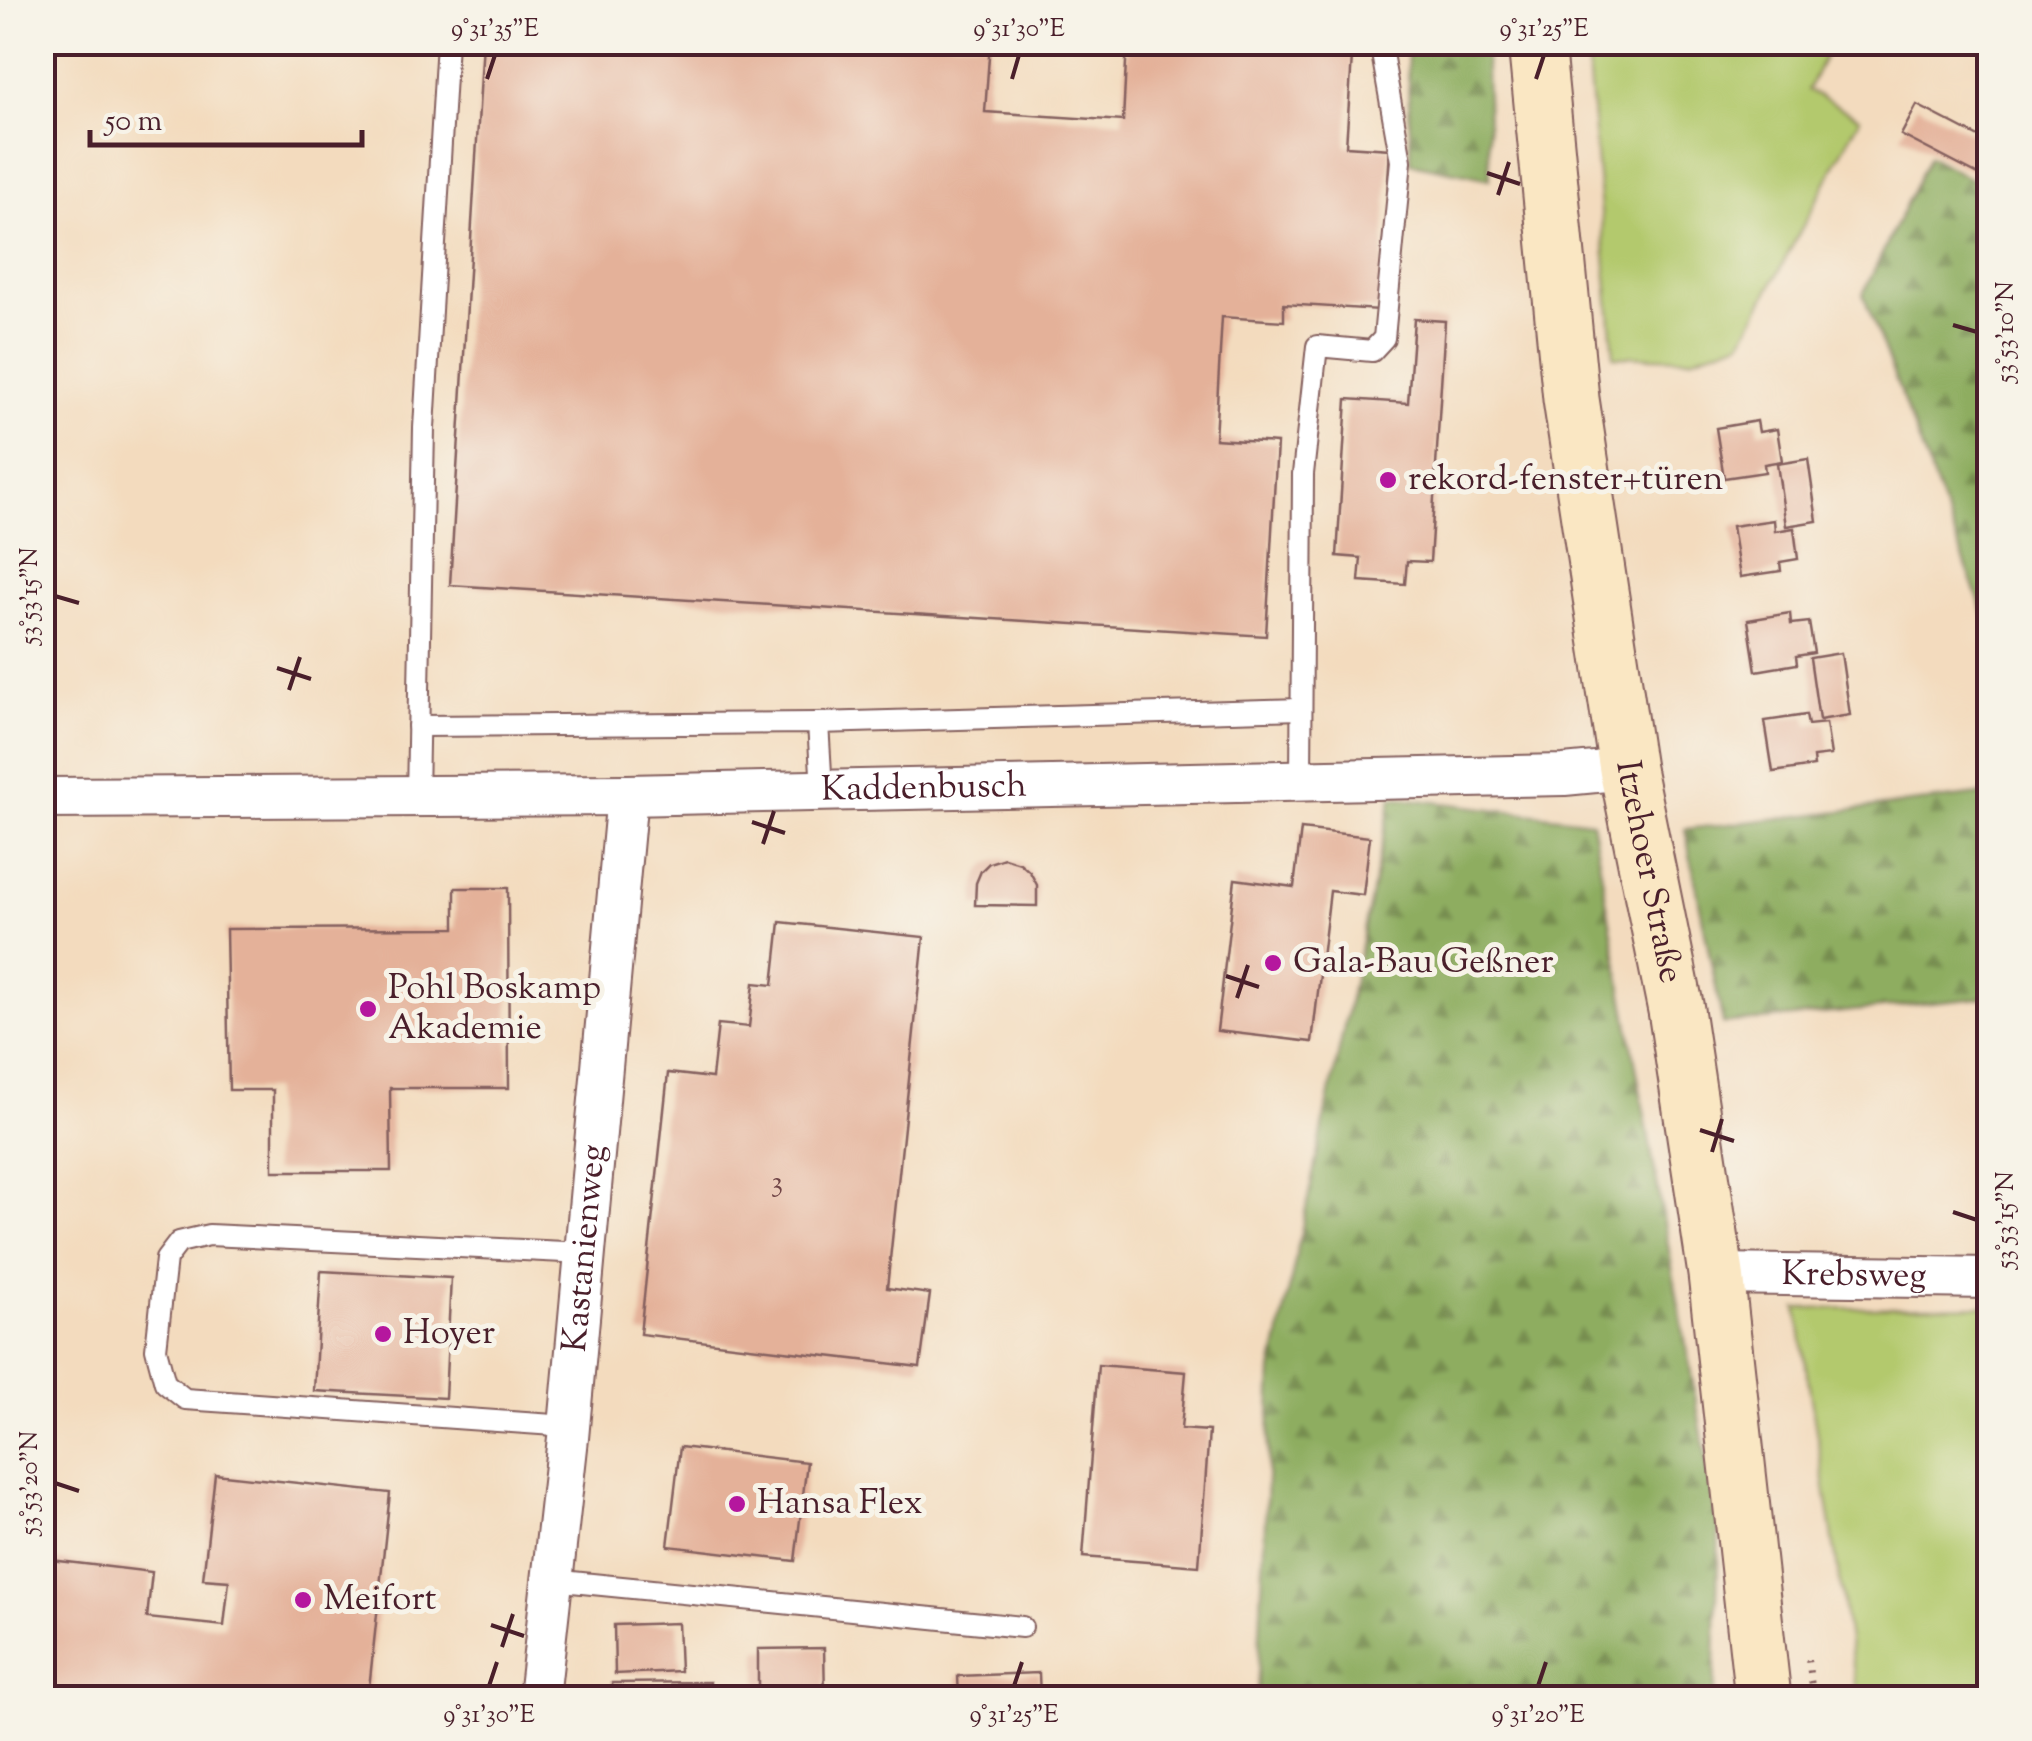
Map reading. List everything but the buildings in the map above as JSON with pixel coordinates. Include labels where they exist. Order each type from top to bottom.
[{"type":"main road","name":"Itzehoer Straße","points":[[1536,42],[1571,398],[1627,769],[1676,1010],[1716,1274],[1763,1698]]},
{"type":"street","name":"Kaddenbusch","points":[[42,798],[626,795],[1564,775],[1627,769]]},
{"type":"street","name":"Kastanienweg","points":[[538,1698],[585,1254],[626,795]]},
{"type":"street","name":"Krebsweg","points":[[1716,1274],[1990,1278]]},
{"type":"lane","points":[[418,796],[424,428],[447,42]]},
{"type":"lane","points":[[1301,780],[1302,474],[1317,346],[1372,351],[1384,338],[1400,161],[1380,42]]},
{"type":"lane","points":[[418,726],[818,722],[1302,709]]},
{"type":"lane","points":[[818,722],[822,790]]},
{"type":"lane","points":[[568,1426],[186,1399],[165,1384],[156,1350],[166,1258],[179,1242],[209,1235],[585,1254]]},
{"type":"lane","points":[[552,1580],[1022,1627]]},
{"type":"green space","points":[[1407,43],[1485,43],[1490,179],[1411,163]]},
{"type":"green space","points":[[1586,43],[1831,43],[1808,90],[1860,118],[1742,341],[1691,358],[1614,356]]},
{"type":"green space","points":[[1929,156],[1989,189],[1989,626],[1863,294]]},
{"type":"green space","points":[[1989,794],[1989,997],[1723,1024],[1685,829]]},
{"type":"green space","points":[[1392,797],[1592,821],[1719,1529],[1714,1698],[1257,1698],[1272,1371]]},
{"type":"green space","points":[[1989,1306],[1989,1698],[1858,1698],[1797,1309]]},
{"type":"place","name":"rekord-fenster+türen","points":[[1388,480]]},
{"type":"place","name":"Gala-Bau Geßner","points":[[1273,963]]},
{"type":"place","name":"Pohl Boskamp Akademie","points":[[368,1009]]},
{"type":"place","name":"Hoyer","points":[[383,1334]]},
{"type":"place","name":"Hansa Flex","points":[[737,1504]]},
{"type":"place","name":"Meifort","points":[[303,1600]]}]
